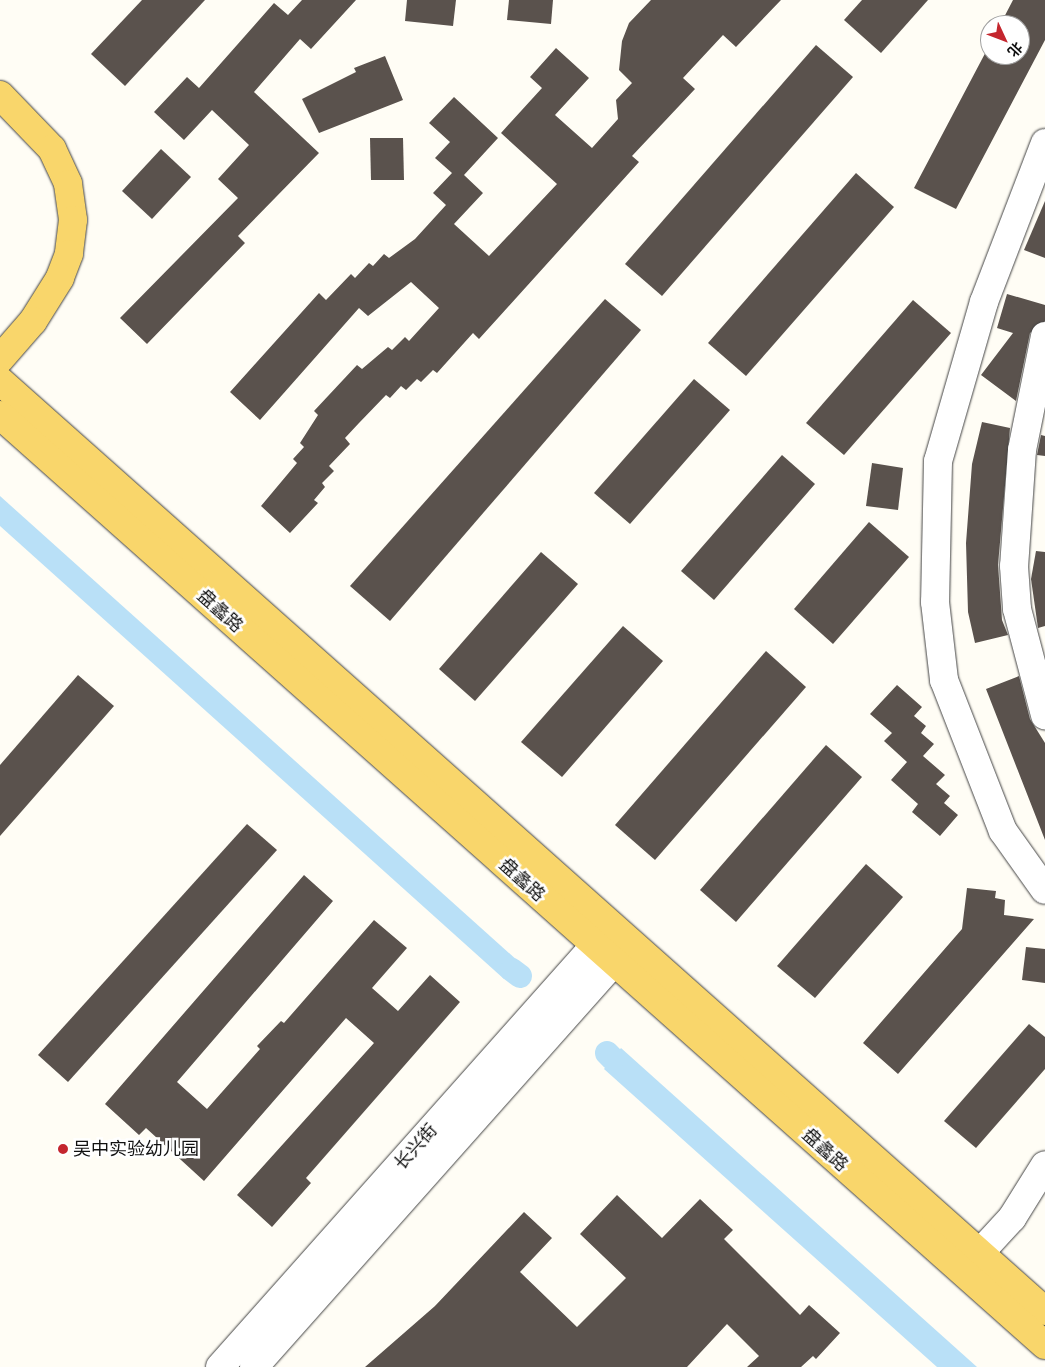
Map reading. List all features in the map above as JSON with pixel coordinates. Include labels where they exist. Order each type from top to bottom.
[{"type":"main road","points":[[0,95],[52,149],[68,184],[73,220],[70,249],[60,278],[33,321],[0,359]]},
{"type":"main road","name":"盘蠡路","points":[[0,381],[613,944]]},
{"type":"main road","name":"盘蠡路","points":[[0,415],[613,944],[971,1262],[1045,1345]]},
{"type":"main road","name":"盘蠡路","points":[[971,1262],[1045,1311]]},
{"type":"street","points":[[1045,143],[984,302],[938,462],[935,602],[944,680],[1003,832],[1045,890]]},
{"type":"street","points":[[1045,336],[1022,450],[1014,566],[1017,610],[1045,715]]},
{"type":"street","name":"长兴街","points":[[220,1367],[613,944]]},
{"type":"street","name":"长兴街","points":[[254,1367],[613,944]]},
{"type":"street","points":[[971,1262],[1012,1218],[1045,1165]]},
{"type":"water","points":[[0,496],[519,962],[504,979],[0,526]]},
{"type":"water","points":[[621,1048],[977,1367],[937,1367],[604,1069]]},
{"type":"building","points":[[142,0],[205,0],[125,86],[91,54]]},
{"type":"building","points":[[302,0],[356,0],[311,49],[300,39],[254,92],[319,153],[238,236],[245,243],[147,344],[120,318],[238,198],[218,179],[249,145],[212,110],[184,140],[154,112],[187,77],[199,88],[274,3],[288,15]]},
{"type":"building","points":[[407,0],[456,0],[453,26],[405,21]]},
{"type":"building","points":[[509,0],[553,0],[551,24],[507,20]]},
{"type":"building","points":[[651,0],[781,0],[736,47],[723,35],[683,78],[695,89],[632,156],[639,162],[479,339],[473,333],[437,373],[433,370],[421,382],[417,379],[406,390],[401,386],[390,398],[386,395],[345,438],[350,444],[329,466],[334,471],[322,483],[325,487],[314,500],[318,503],[290,533],[261,506],[297,463],[293,459],[304,447],[300,443],[318,415],[314,411],[357,365],[362,369],[388,347],[392,350],[405,337],[409,341],[439,308],[411,282],[368,316],[359,308],[260,420],[230,392],[319,293],[326,300],[351,274],[355,278],[369,263],[373,266],[384,254],[389,258],[415,239],[446,205],[433,193],[452,173],[435,158],[450,142],[429,123],[454,97],[498,138],[464,175],[483,193],[454,224],[489,256],[557,184],[501,133],[542,88],[530,77],[556,48],[589,78],[555,115],[592,148],[618,119],[616,100],[632,83],[619,70],[622,41],[629,23]]},
{"type":"building","points":[[862,0],[928,0],[881,53],[844,20]]},
{"type":"building","points":[[1013,0],[1045,0],[1045,40],[956,209],[914,188],[980,63],[980,65],[1030,65],[1030,15],[1005,15]]},
{"type":"building","points":[[816,45],[853,77],[662,296],[625,264]]},
{"type":"building","points":[[385,56],[403,100],[319,133],[302,99],[356,72],[354,68]]},
{"type":"building","points":[[370,138],[403,138],[404,180],[371,180]]},
{"type":"building","points":[[161,149],[191,177],[152,219],[122,191]]},
{"type":"building","points":[[856,173],[894,207],[746,376],[708,343]]},
{"type":"building","points":[[1045,201],[1045,258],[1024,250]]},
{"type":"building","points":[[1007,294],[1045,305],[1045,321],[1030,333],[1016,401],[981,375],[1013,333],[997,328]]},
{"type":"building","points":[[605,299],[641,330],[390,621],[350,586]]},
{"type":"building","points":[[913,300],[951,333],[844,455],[806,423]]},
{"type":"building","points":[[694,379],[730,410],[630,524],[594,493]]},
{"type":"building","points":[[982,422],[1010,428],[998,565],[1002,620],[1008,635],[975,643],[968,612],[966,543],[972,464]]},
{"type":"building","points":[[1041,435],[1045,436],[1045,456],[1037,455]]},
{"type":"building","points":[[782,455],[815,484],[714,600],[681,571]]},
{"type":"building","points":[[872,463],[903,468],[898,510],[866,506]]},
{"type":"building","points":[[869,522],[909,557],[833,644],[794,609]]},
{"type":"building","points":[[1036,551],[1045,552],[1045,626],[1038,628],[1031,579]]},
{"type":"building","points":[[541,552],[578,584],[475,701],[439,669]]},
{"type":"building","points":[[623,626],[663,661],[562,777],[521,742]]},
{"type":"building","points":[[766,651],[806,687],[655,860],[615,825]]},
{"type":"building","points":[[78,675],[114,706],[0,836],[0,765]]},
{"type":"building","points":[[1019,676],[1030,719],[1045,743],[1045,840],[986,689]]},
{"type":"building","points":[[897,685],[922,707],[914,716],[926,726],[921,733],[934,744],[923,756],[945,775],[936,784],[950,796],[944,803],[958,815],[940,836],[912,812],[918,804],[891,780],[907,762],[884,741],[892,733],[870,714]]},
{"type":"building","points":[[826,745],[862,777],[736,922],[700,890]]},
{"type":"building","points":[[247,824],[277,850],[68,1082],[38,1055]]},
{"type":"building","points":[[866,864],[903,897],[815,998],[777,966]]},
{"type":"building","points":[[304,875],[333,901],[177,1082],[207,1109],[260,1049],[257,1046],[281,1021],[284,1023],[374,920],[407,948],[372,988],[398,1011],[430,975],[460,1002],[306,1178],[311,1183],[272,1227],[237,1195],[374,1043],[346,1018],[204,1181],[146,1128],[139,1135],[105,1104]]},
{"type":"building","points":[[967,888],[996,891],[995,898],[1005,900],[1004,915],[1034,919],[898,1074],[863,1043],[962,929]]},
{"type":"building","points":[[1026,947],[1045,949],[1045,983],[1022,980]]},
{"type":"building","points":[[1029,1024],[1045,1037],[1045,1069],[976,1148],[944,1121]]},
{"type":"building","points":[[617,1195],[662,1238],[700,1199],[733,1230],[724,1239],[800,1315],[809,1305],[840,1333],[816,1359],[813,1356],[801,1367],[747,1367],[759,1356],[727,1324],[687,1367],[365,1367],[435,1306],[524,1212],[552,1238],[520,1272],[577,1327],[626,1278],[580,1234]]},
{"type":"waterway","points":[[512,970],[520,976]]},
{"type":"waterway","points":[[607,1053],[613,1059]]},
{"type":"place","name":"吴中实验幼儿园","points":[[63,1149]]}]
